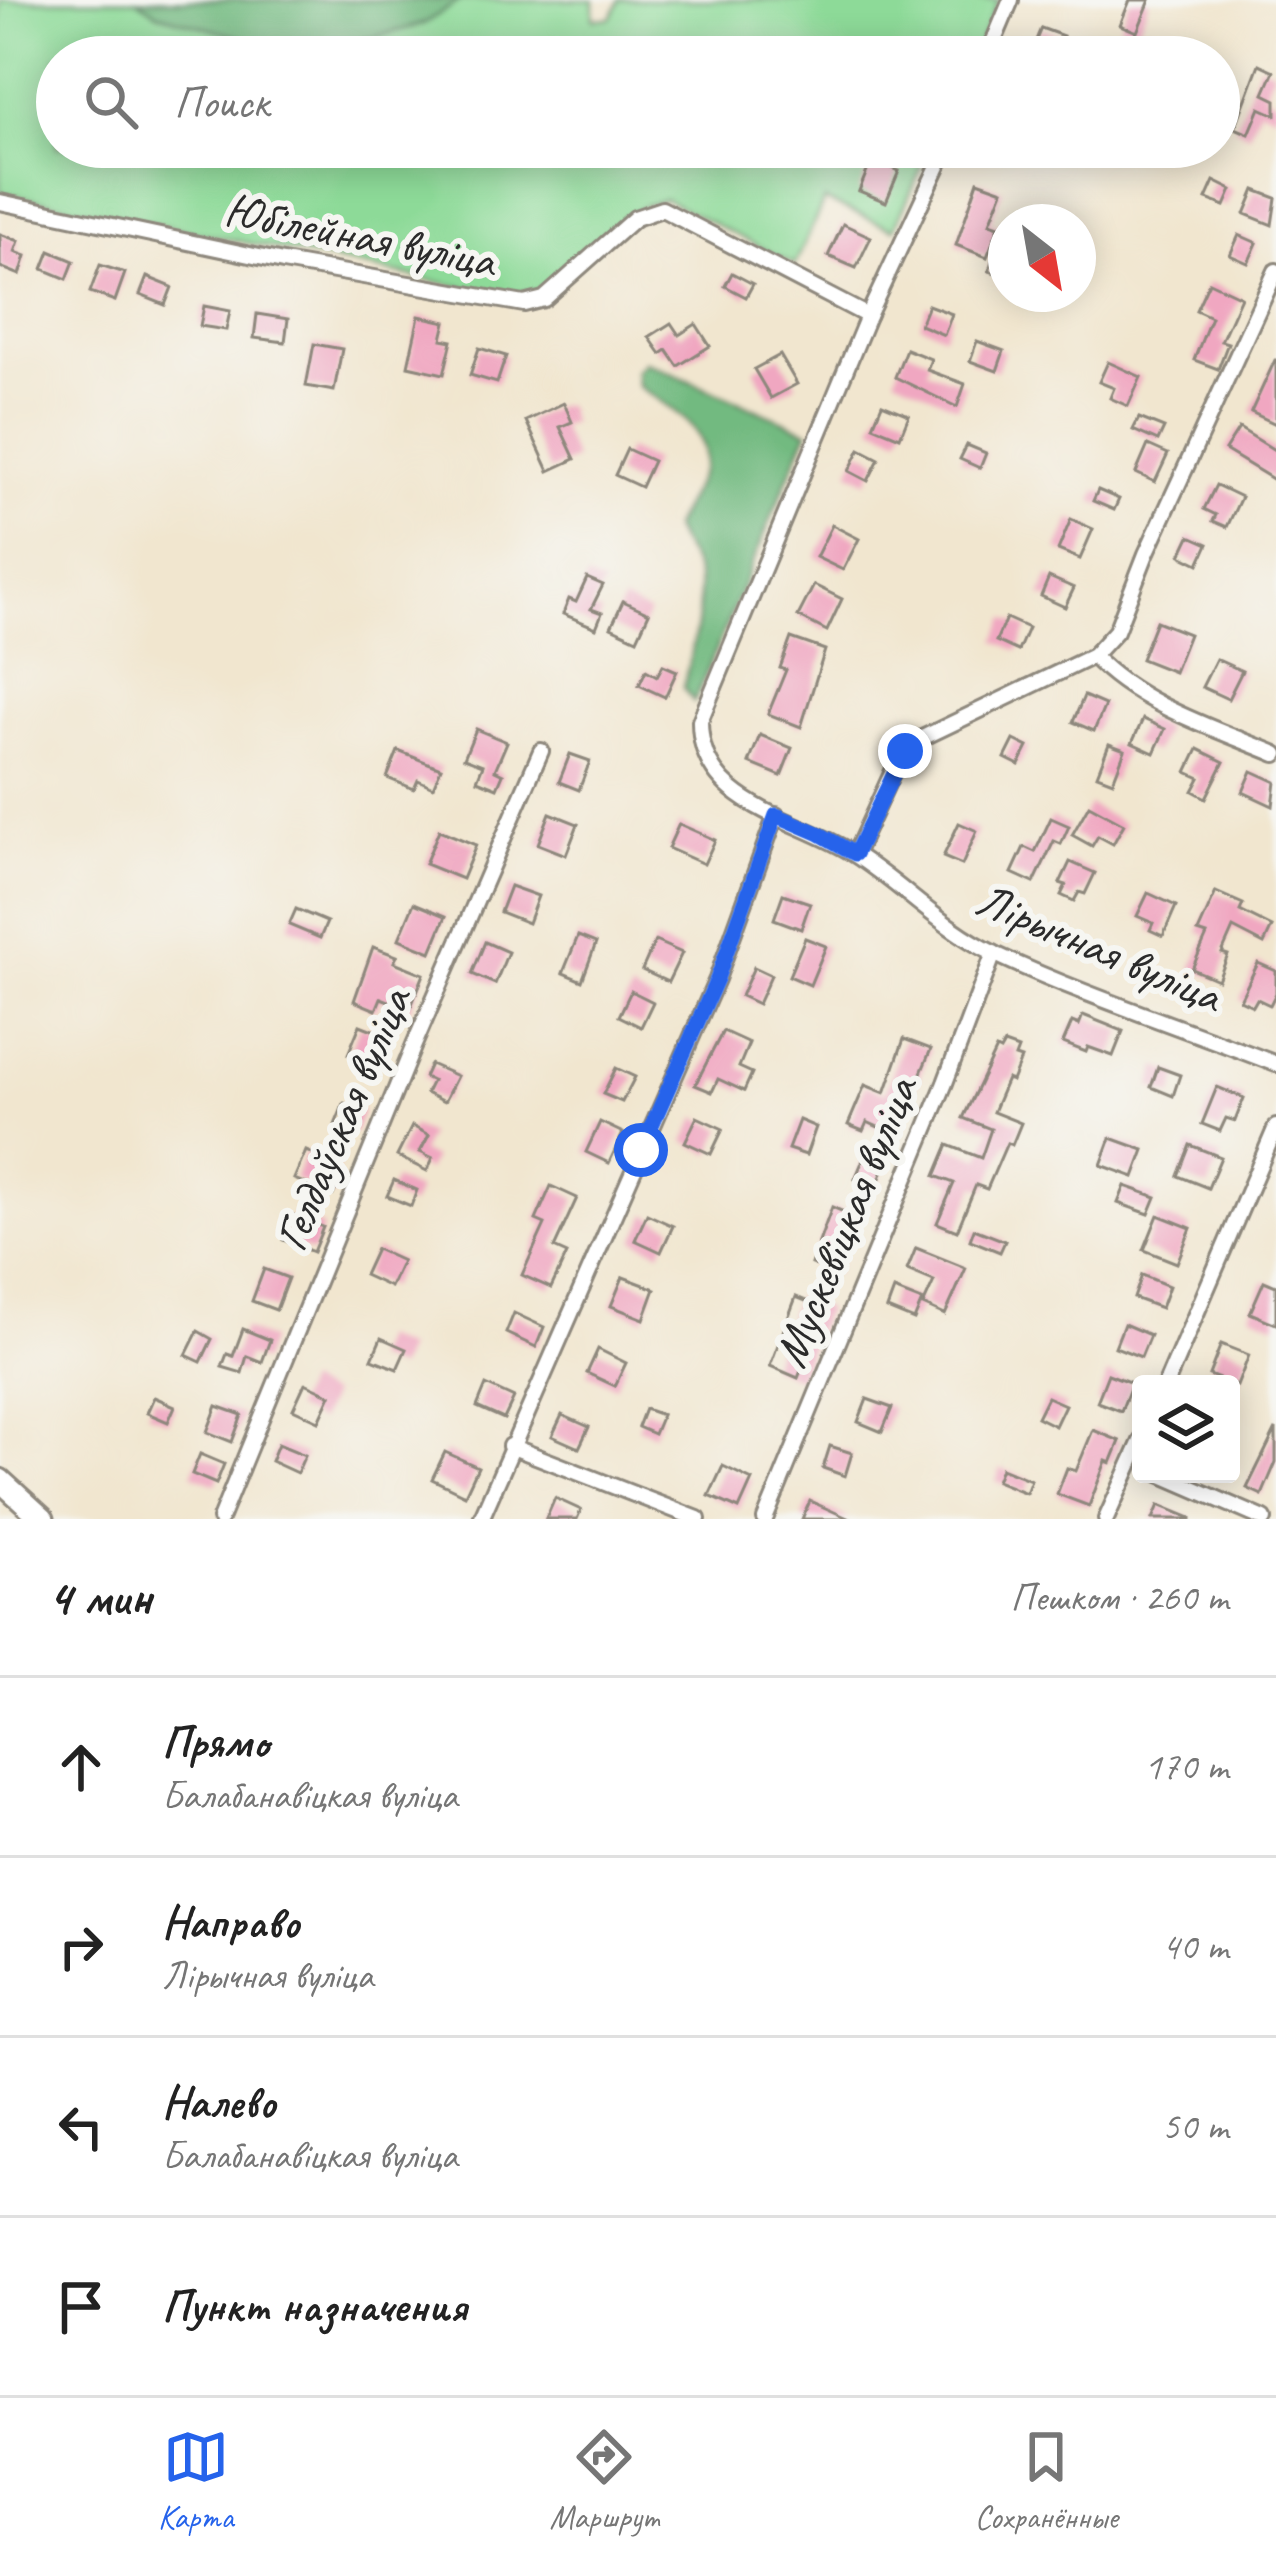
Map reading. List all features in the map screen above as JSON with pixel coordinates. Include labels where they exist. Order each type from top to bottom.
[{"type":"street","points":[[995,36],[1010,0]]},
{"type":"street","name":"Лірычная вуліца","points":[[937,168],[868,316],[700,721],[700,744],[708,765],[724,785],[855,854],[934,917],[994,953],[1276,1064]]},
{"type":"street","name":"Юбілейная вуліца","points":[[0,202],[261,257],[524,304],[544,299],[635,218],[662,208],[868,316]]},
{"type":"street","points":[[855,854],[905,751],[920,739],[1093,656],[1116,631],[1146,554],[1276,271]]},
{"type":"street","points":[[1093,656],[1128,685],[1276,754]]},
{"type":"street","name":"Гелдаўская вуліца","points":[[220,1519],[541,751]]},
{"type":"street","points":[[481,1519],[717,979],[776,815]]},
{"type":"street","name":"Мускевіцкая вуліца","points":[[765,1519],[994,953]]},
{"type":"street","points":[[1170,1375],[1276,1127]]},
{"type":"street","points":[[510,1446],[698,1519]]},
{"type":"street","points":[[1106,1519],[1132,1471]]},
{"type":"street","points":[[0,1480],[43,1519]]},
{"type":"street","points":[[1181,1483],[1264,1519]]},
{"type":"green space","points":[[0,0],[137,0],[159,14],[236,36],[36,36],[36,168],[922,168],[894,229],[824,200],[795,265],[665,199],[629,216],[542,291],[501,295],[0,192]]},
{"type":"green space","points":[[137,0],[461,0],[423,24],[378,36],[235,36],[159,14]]},
{"type":"green space","points":[[461,0],[594,0],[594,19],[611,18],[620,0],[999,0],[983,36],[378,36],[423,24]]},
{"type":"green space","points":[[645,362],[808,431],[694,702],[683,688],[699,591],[692,562],[673,528],[701,472],[704,451],[683,418],[638,386],[636,371]]},
{"type":"building","points":[[1130,0],[1150,0],[1137,32],[1120,25]]},
{"type":"building","points":[[1041,28],[1063,36],[1038,36]]},
{"type":"building","points":[[1259,64],[1274,71],[1264,94],[1276,100],[1276,115],[1260,108],[1249,134],[1240,130],[1240,115]]},
{"type":"building","points":[[868,168],[899,171],[886,202],[859,191]]},
{"type":"building","points":[[978,181],[1003,190],[997,204],[988,204],[987,257],[956,245]]},
{"type":"building","points":[[1214,181],[1232,190],[1225,206],[1206,199]]},
{"type":"building","points":[[1255,190],[1276,198],[1272,225],[1245,214]]},
{"type":"building","points":[[843,224],[871,237],[856,268],[828,256]]},
{"type":"building","points":[[0,234],[19,241],[15,252],[26,256],[20,275],[0,267]]},
{"type":"building","points":[[1239,235],[1257,243],[1248,263],[1230,255]]},
{"type":"building","points":[[50,251],[74,261],[67,279],[43,269]]},
{"type":"building","points":[[100,265],[125,273],[115,301],[90,292]]},
{"type":"building","points":[[732,273],[753,284],[746,297],[725,286]]},
{"type":"building","points":[[147,277],[172,287],[165,305],[140,295]]},
{"type":"building","points":[[1209,282],[1241,297],[1221,341],[1228,343],[1218,369],[1194,360],[1211,317],[1196,310]]},
{"type":"building","points":[[928,305],[952,314],[944,335],[920,325]]},
{"type":"building","points":[[204,306],[230,311],[226,330],[200,326]]},
{"type":"building","points":[[257,314],[288,319],[285,342],[254,338]]},
{"type":"building","points":[[419,316],[446,322],[442,339],[452,341],[444,374],[408,366]]},
{"type":"building","points":[[671,323],[679,335],[696,324],[710,346],[678,366],[649,337]]},
{"type":"building","points":[[977,341],[1004,351],[997,371],[970,361]]},
{"type":"building","points":[[314,344],[342,349],[334,391],[306,386]]},
{"type":"building","points":[[479,348],[506,356],[497,383],[470,375]]},
{"type":"building","points":[[906,349],[931,359],[927,370],[965,384],[957,407],[895,377]]},
{"type":"building","points":[[780,355],[797,384],[771,398],[754,369]]},
{"type":"building","points":[[1276,360],[1276,424],[1251,412]]},
{"type":"building","points":[[1108,362],[1141,377],[1128,406],[1110,398],[1114,388],[1099,382]]},
{"type":"building","points":[[564,403],[572,422],[560,427],[575,459],[549,471],[526,421]]},
{"type":"building","points":[[882,404],[909,415],[900,437],[873,426]]},
{"type":"building","points":[[1139,418],[1164,428],[1158,441],[1133,430]]},
{"type":"building","points":[[1239,428],[1276,451],[1276,481],[1225,450]]},
{"type":"building","points":[[967,445],[986,453],[980,468],[960,459]]},
{"type":"building","points":[[1148,445],[1168,454],[1155,482],[1136,473]]},
{"type":"building","points":[[627,449],[653,461],[641,487],[615,475]]},
{"type":"building","points":[[860,449],[879,459],[868,481],[849,471]]},
{"type":"building","points":[[1216,485],[1241,497],[1227,527],[1213,521],[1216,515],[1204,509]]},
{"type":"building","points":[[1098,490],[1119,499],[1114,510],[1093,501]]},
{"type":"building","points":[[1071,519],[1093,529],[1080,559],[1058,550]]},
{"type":"building","points":[[832,525],[859,539],[843,570],[816,557]]},
{"type":"building","points":[[1190,536],[1208,544],[1199,564],[1181,555]]},
{"type":"building","points":[[1049,577],[1074,588],[1065,607],[1041,596]]},
{"type":"building","points":[[587,578],[603,585],[591,609],[602,613],[596,628],[563,614],[569,599],[576,602]]},
{"type":"building","points":[[814,585],[842,599],[827,631],[798,616]]},
{"type":"building","points":[[623,601],[649,613],[637,639],[611,627]]},
{"type":"building","points":[[1006,618],[1028,628],[1018,651],[996,641]]},
{"type":"building","points":[[1156,621],[1189,634],[1174,672],[1141,659]]},
{"type":"building","points":[[791,638],[825,650],[801,727],[768,714],[786,670],[780,668]]},
{"type":"building","points":[[1216,659],[1242,671],[1228,699],[1202,687]]},
{"type":"building","points":[[663,665],[677,671],[665,697],[639,685],[646,670],[657,676]]},
{"type":"building","points":[[1084,696],[1105,705],[1094,731],[1073,722]]},
{"type":"building","points":[[1143,719],[1165,729],[1154,753],[1132,743]]},
{"type":"building","points":[[476,729],[507,742],[495,770],[503,774],[497,788],[477,780],[483,765],[464,758]]},
{"type":"building","points":[[760,735],[792,748],[781,776],[749,763]]},
{"type":"building","points":[[1014,740],[1028,747],[1019,765],[1005,758]]},
{"type":"building","points":[[1109,744],[1125,750],[1113,781],[1097,775]]},
{"type":"building","points":[[1198,749],[1224,762],[1206,798],[1193,791],[1200,778],[1187,772]]},
{"type":"building","points":[[398,751],[441,768],[433,787],[418,780],[414,789],[387,778]]},
{"type":"building","points":[[570,754],[590,761],[579,790],[559,782]]},
{"type":"building","points":[[1252,771],[1276,782],[1273,806],[1243,792]]},
{"type":"building","points":[[1089,805],[1124,824],[1113,844],[1098,836],[1092,846],[1072,835]]},
{"type":"building","points":[[550,813],[578,824],[566,855],[538,844]]},
{"type":"building","points":[[1051,818],[1069,826],[1061,844],[1054,841],[1034,883],[1012,873],[1024,847],[1035,852]]},
{"type":"building","points":[[959,823],[977,831],[962,865],[943,857]]},
{"type":"building","points":[[679,824],[715,840],[704,864],[668,848]]},
{"type":"building","points":[[439,830],[476,845],[462,879],[425,864]]},
{"type":"building","points":[[1070,862],[1095,873],[1085,894],[1079,892],[1074,901],[1061,895],[1066,885],[1060,883]]},
{"type":"building","points":[[510,886],[538,896],[528,923],[500,912]]},
{"type":"building","points":[[1216,892],[1243,904],[1240,911],[1272,927],[1264,944],[1233,928],[1222,953],[1228,955],[1218,980],[1192,969],[1207,935],[1198,932]]},
{"type":"building","points":[[1148,893],[1176,906],[1163,936],[1150,930],[1153,923],[1137,916]]},
{"type":"building","points":[[783,894],[810,903],[801,929],[774,919]]},
{"type":"building","points":[[414,903],[446,916],[431,952],[399,939]]},
{"type":"building","points":[[296,909],[327,922],[320,938],[289,925]]},
{"type":"building","points":[[578,936],[596,943],[582,981],[563,973]]},
{"type":"building","points":[[805,938],[826,946],[810,985],[789,976]]},
{"type":"building","points":[[655,941],[682,953],[668,982],[642,970]]},
{"type":"building","points":[[485,942],[508,952],[495,984],[472,974]]},
{"type":"building","points":[[373,947],[424,974],[410,1009],[381,998],[376,1010],[354,1001]]},
{"type":"building","points":[[1258,963],[1276,971],[1276,993],[1270,1005],[1257,999],[1253,1006],[1240,1000]]},
{"type":"building","points":[[754,967],[771,975],[758,1004],[741,996]]},
{"type":"building","points":[[631,991],[653,1002],[641,1027],[619,1016]]},
{"type":"building","points":[[1083,1015],[1123,1031],[1113,1056],[1063,1043],[1072,1022],[1079,1025]]},
{"type":"building","points":[[360,1025],[383,1034],[371,1063],[348,1054]]},
{"type":"building","points":[[723,1031],[749,1043],[739,1067],[752,1073],[744,1091],[718,1079],[712,1092],[695,1085]]},
{"type":"building","points":[[904,1039],[931,1049],[903,1116],[892,1111],[885,1130],[867,1122],[863,1131],[848,1125],[865,1085],[885,1093]]},
{"type":"building","points":[[1004,1044],[1018,1049],[1015,1057],[1021,1059],[993,1112],[1021,1123],[987,1189],[976,1185],[957,1231],[937,1223],[954,1183],[935,1176],[948,1145],[981,1158],[991,1129],[963,1118],[996,1049],[1000,1051]]},
{"type":"building","points":[[430,1064],[457,1076],[444,1102],[426,1093],[432,1081],[424,1077]]},
{"type":"building","points":[[1158,1067],[1180,1075],[1173,1096],[1151,1087]]},
{"type":"building","points":[[616,1068],[635,1077],[622,1102],[603,1094]]},
{"type":"building","points":[[1217,1087],[1244,1098],[1235,1121],[1226,1118],[1220,1131],[1202,1124]]},
{"type":"building","points":[[344,1103],[363,1111],[355,1133],[335,1125]]},
{"type":"building","points":[[697,1117],[723,1129],[711,1154],[685,1142]]},
{"type":"building","points":[[799,1120],[816,1127],[806,1155],[788,1149]]},
{"type":"building","points":[[600,1122],[623,1133],[609,1163],[586,1152]]},
{"type":"building","points":[[412,1126],[429,1135],[420,1152],[433,1158],[427,1171],[397,1156]]},
{"type":"building","points":[[1111,1138],[1144,1150],[1134,1177],[1101,1165]]},
{"type":"building","points":[[1190,1145],[1221,1157],[1208,1188],[1178,1176]]},
{"type":"building","points":[[306,1151],[339,1165],[332,1180],[339,1183],[333,1195],[294,1179]]},
{"type":"building","points":[[865,1155],[886,1163],[876,1188],[855,1179]]},
{"type":"building","points":[[394,1180],[417,1190],[411,1206],[387,1196]]},
{"type":"building","points":[[551,1186],[577,1198],[554,1248],[567,1254],[551,1288],[522,1275],[545,1224],[536,1220]]},
{"type":"building","points":[[1125,1186],[1156,1197],[1149,1214],[1118,1203]]},
{"type":"building","points":[[832,1207],[856,1217],[836,1274],[811,1264]]},
{"type":"building","points":[[647,1214],[673,1226],[661,1252],[635,1240]]},
{"type":"building","points":[[293,1215],[323,1227],[313,1252],[283,1240]]},
{"type":"building","points":[[1158,1215],[1191,1228],[1177,1263],[1144,1250]]},
{"type":"building","points":[[974,1229],[1005,1241],[1000,1252],[970,1240]]},
{"type":"building","points":[[916,1248],[966,1268],[945,1315],[923,1305],[934,1281],[907,1270]]},
{"type":"building","points":[[376,1249],[402,1261],[390,1287],[364,1275]]},
{"type":"building","points":[[264,1269],[288,1278],[276,1310],[252,1301]]},
{"type":"building","points":[[1142,1275],[1169,1286],[1161,1308],[1134,1298]]},
{"type":"building","points":[[623,1277],[655,1289],[644,1319],[611,1306]]},
{"type":"building","points":[[1264,1281],[1276,1286],[1276,1324],[1250,1313]]},
{"type":"building","points":[[894,1290],[922,1301],[914,1320],[887,1309]]},
{"type":"building","points":[[796,1297],[826,1309],[798,1378],[770,1366]]},
{"type":"building","points":[[514,1313],[544,1327],[536,1347],[506,1333]]},
{"type":"building","points":[[1124,1324],[1150,1335],[1141,1357],[1115,1347]]},
{"type":"building","points":[[243,1329],[270,1340],[262,1362],[247,1356],[242,1373],[222,1367],[227,1354],[233,1356]]},
{"type":"building","points":[[198,1331],[212,1339],[201,1362],[186,1355]]},
{"type":"building","points":[[381,1338],[406,1349],[397,1369],[372,1359]]},
{"type":"building","points":[[1221,1344],[1249,1355],[1240,1378],[1209,1375]]},
{"type":"building","points":[[598,1349],[626,1363],[615,1386],[587,1373]]},
{"type":"building","points":[[1108,1374],[1132,1383],[1121,1411],[1097,1402]]},
{"type":"building","points":[[305,1383],[331,1395],[319,1421],[293,1409]]},
{"type":"building","points":[[486,1385],[514,1398],[504,1419],[477,1407]]},
{"type":"building","points":[[154,1397],[175,1406],[168,1422],[147,1413]]},
{"type":"building","points":[[1047,1397],[1065,1405],[1055,1426],[1037,1417]]},
{"type":"building","points":[[867,1399],[892,1408],[882,1432],[858,1422]]},
{"type":"building","points":[[217,1406],[242,1415],[232,1442],[207,1432]]},
{"type":"building","points":[[645,1409],[662,1415],[654,1434],[638,1427]]},
{"type":"building","points":[[562,1415],[589,1427],[579,1448],[552,1436]]},
{"type":"building","points":[[1276,1429],[1276,1462],[1262,1495],[1247,1488]]},
{"type":"building","points":[[1093,1430],[1120,1441],[1111,1463],[1106,1461],[1089,1506],[1057,1494],[1067,1468],[1076,1471]]},
{"type":"building","points":[[278,1444],[305,1455],[297,1473],[271,1461]]},
{"type":"building","points":[[830,1446],[852,1453],[845,1476],[823,1468]]},
{"type":"building","points":[[445,1452],[478,1467],[465,1495],[432,1479]]},
{"type":"building","points":[[200,1454],[224,1464],[216,1484],[192,1474]]},
{"type":"building","points":[[723,1466],[752,1480],[739,1509],[709,1496]]},
{"type":"building","points":[[1001,1468],[1031,1480],[1026,1493],[996,1481]]},
{"type":"building","points":[[555,1498],[581,1510],[577,1519],[546,1519]]},
{"type":"building","points":[[810,1501],[850,1519],[802,1519]]},
{"type":"building","points":[[1159,1505],[1191,1518],[1191,1519],[1153,1519]]},
{"type":"route","points":[[641,1150],[717,979],[776,815],[855,854],[905,751]]}]
